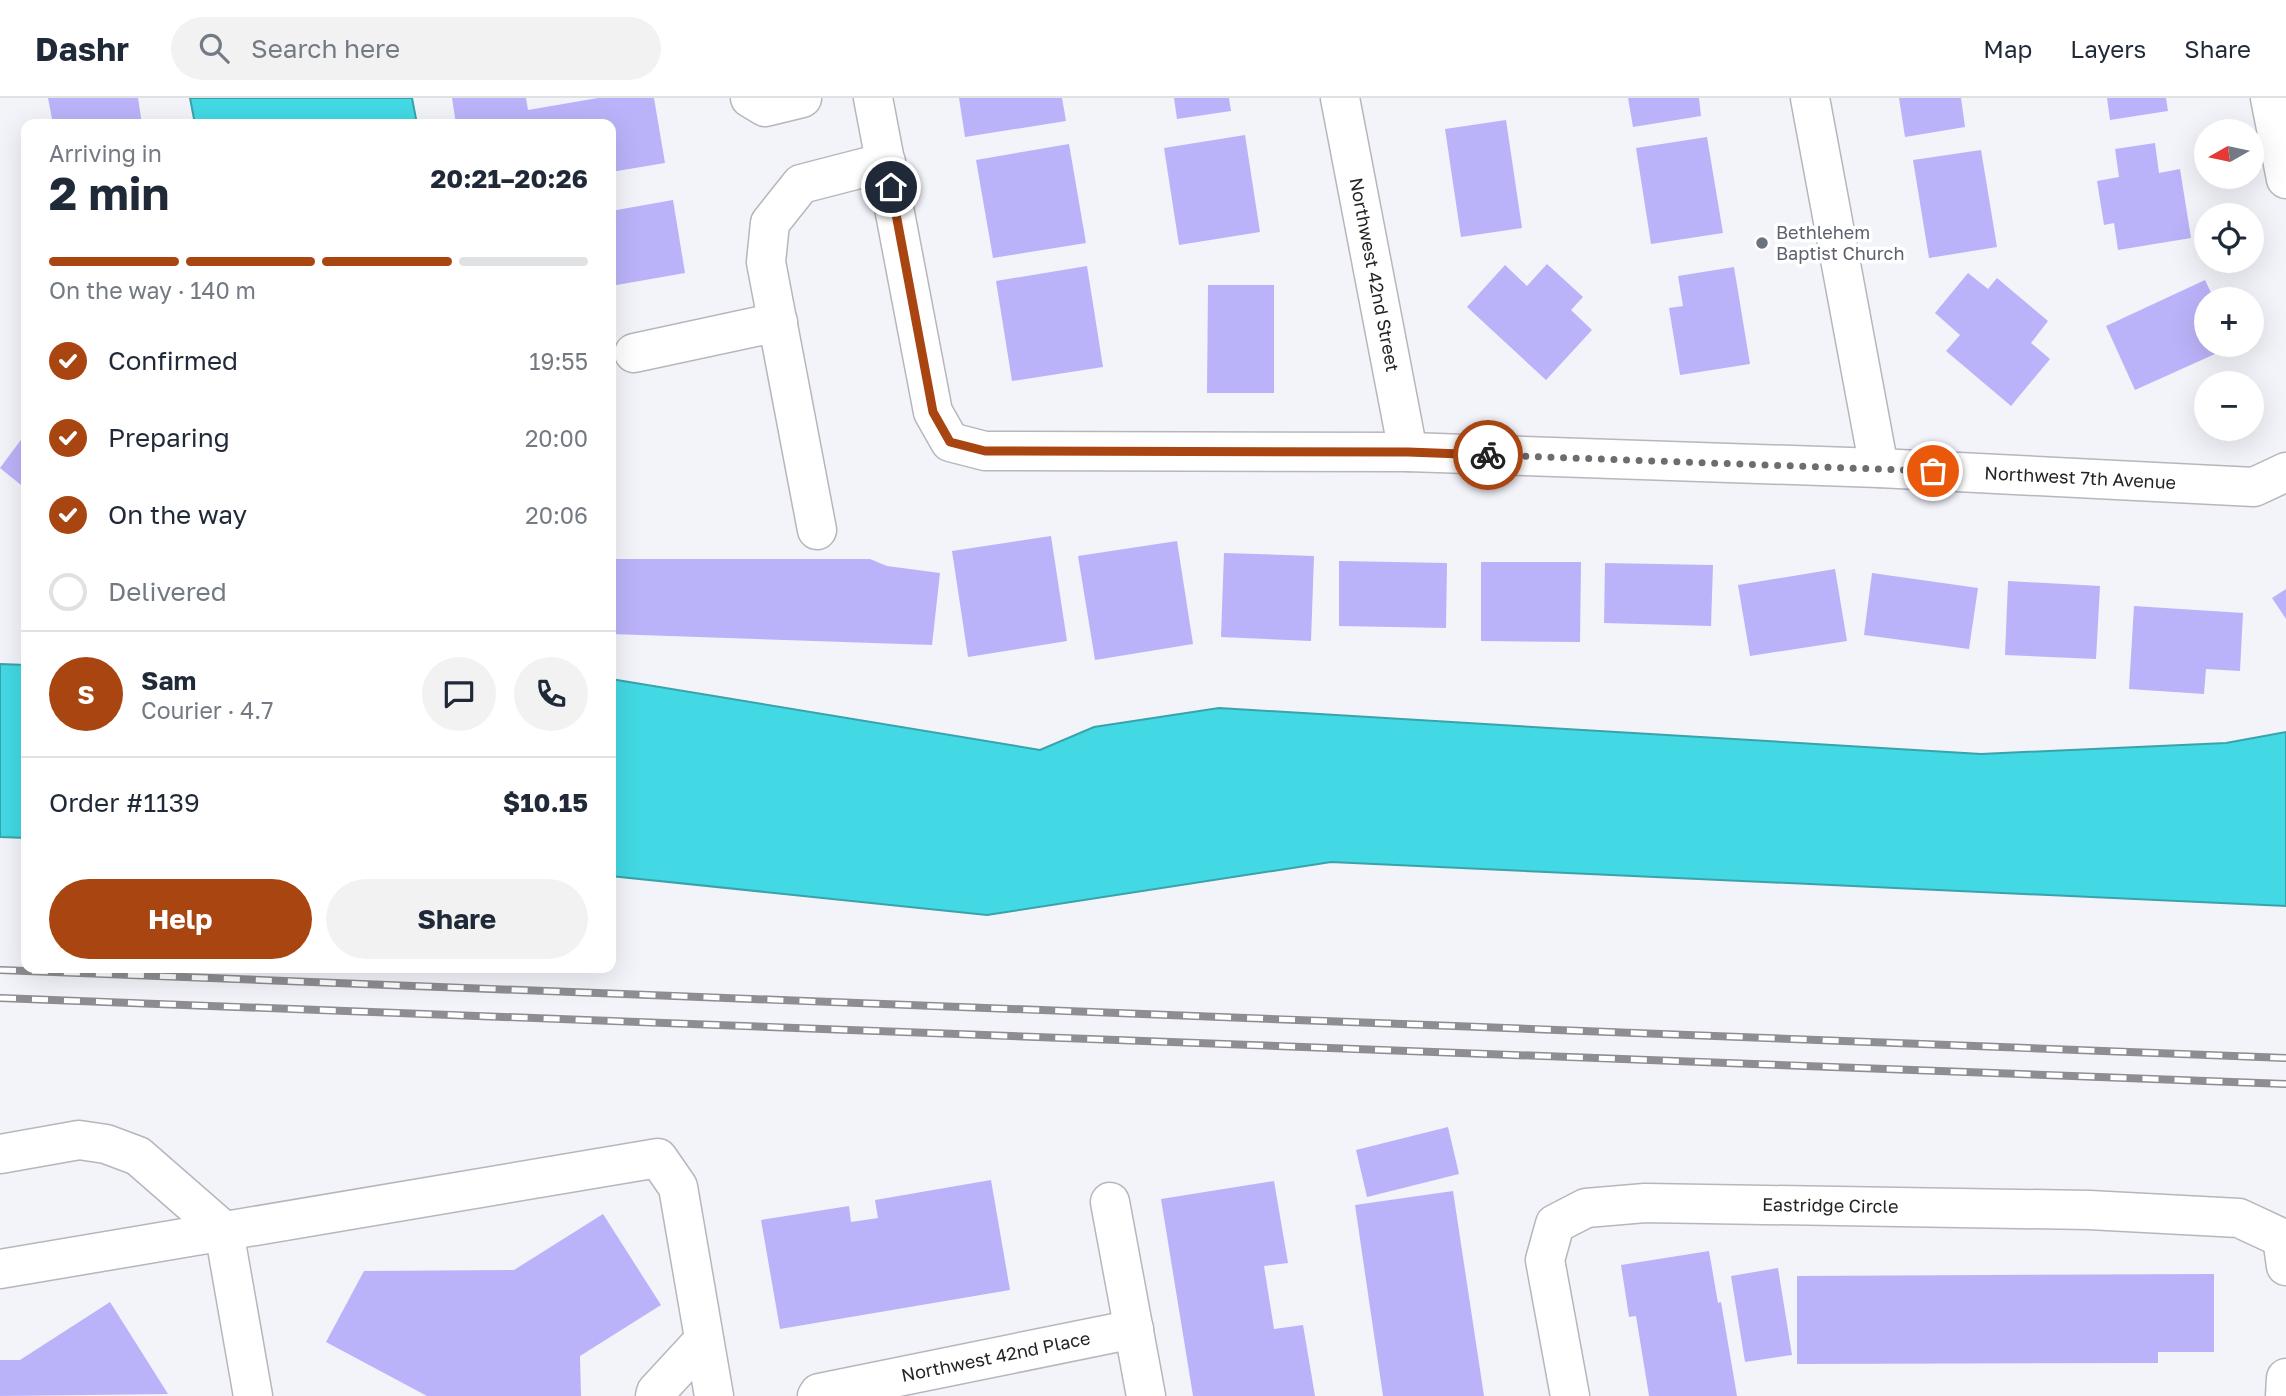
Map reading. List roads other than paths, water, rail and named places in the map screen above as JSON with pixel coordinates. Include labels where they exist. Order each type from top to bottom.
[{"type":"street","points":[[750,98],[765,107],[802,98]]},
{"type":"street","points":[[817,530],[766,262],[770,223],[801,184],[886,162],[873,98]]},
{"type":"street","name":"Northwest 42nd Street","points":[[1340,98],[1408,452]]},
{"type":"street","points":[[1810,98],[1879,468]]},
{"type":"street","points":[[2270,98],[2286,179]]},
{"type":"street","name":"Northwest 7th Avenue","points":[[886,162],[933,412],[950,442],[985,451],[1408,452],[1879,468],[2253,487],[2286,472]]},
{"type":"street","points":[[634,353],[778,322]]},
{"type":"street","points":[[0,1154],[79,1140],[107,1144],[138,1156],[224,1231],[253,1396]]},
{"type":"street","points":[[0,1269],[658,1158],[678,1187],[715,1396]]},
{"type":"street","points":[[1110,1202],[1146,1396]]},
{"type":"street","name":"Eastridge Circle","points":[[1570,1396],[1545,1260],[1555,1224],[1586,1208],[1645,1203],[2089,1210],[2239,1218],[2284,1252]]},
{"type":"street","name":"Northwest 42nd Place","points":[[817,1396],[819,1393],[1134,1329]]},
{"type":"street","points":[[655,1396],[705,1340]]},
{"type":"street","points":[[2285,1396],[2286,1378]]},
{"type":"water","points":[[190,98],[412,98],[416,119],[194,119]]},
{"type":"water","points":[[0,664],[21,665],[21,838],[0,837]]},
{"type":"water","points":[[616,680],[1040,750],[1094,727],[1219,708],[1981,754],[2226,743],[2286,732],[2286,906],[1331,862],[987,915],[616,877]]},
{"type":"railway","points":[[0,970],[21,971]]},
{"type":"railway","points":[[78,973],[2286,1058]]},
{"type":"railway","points":[[0,998],[2286,1084]]},
{"type":"place","name":"Bethlehem Baptist Church","points":[[1762,243]]}]
